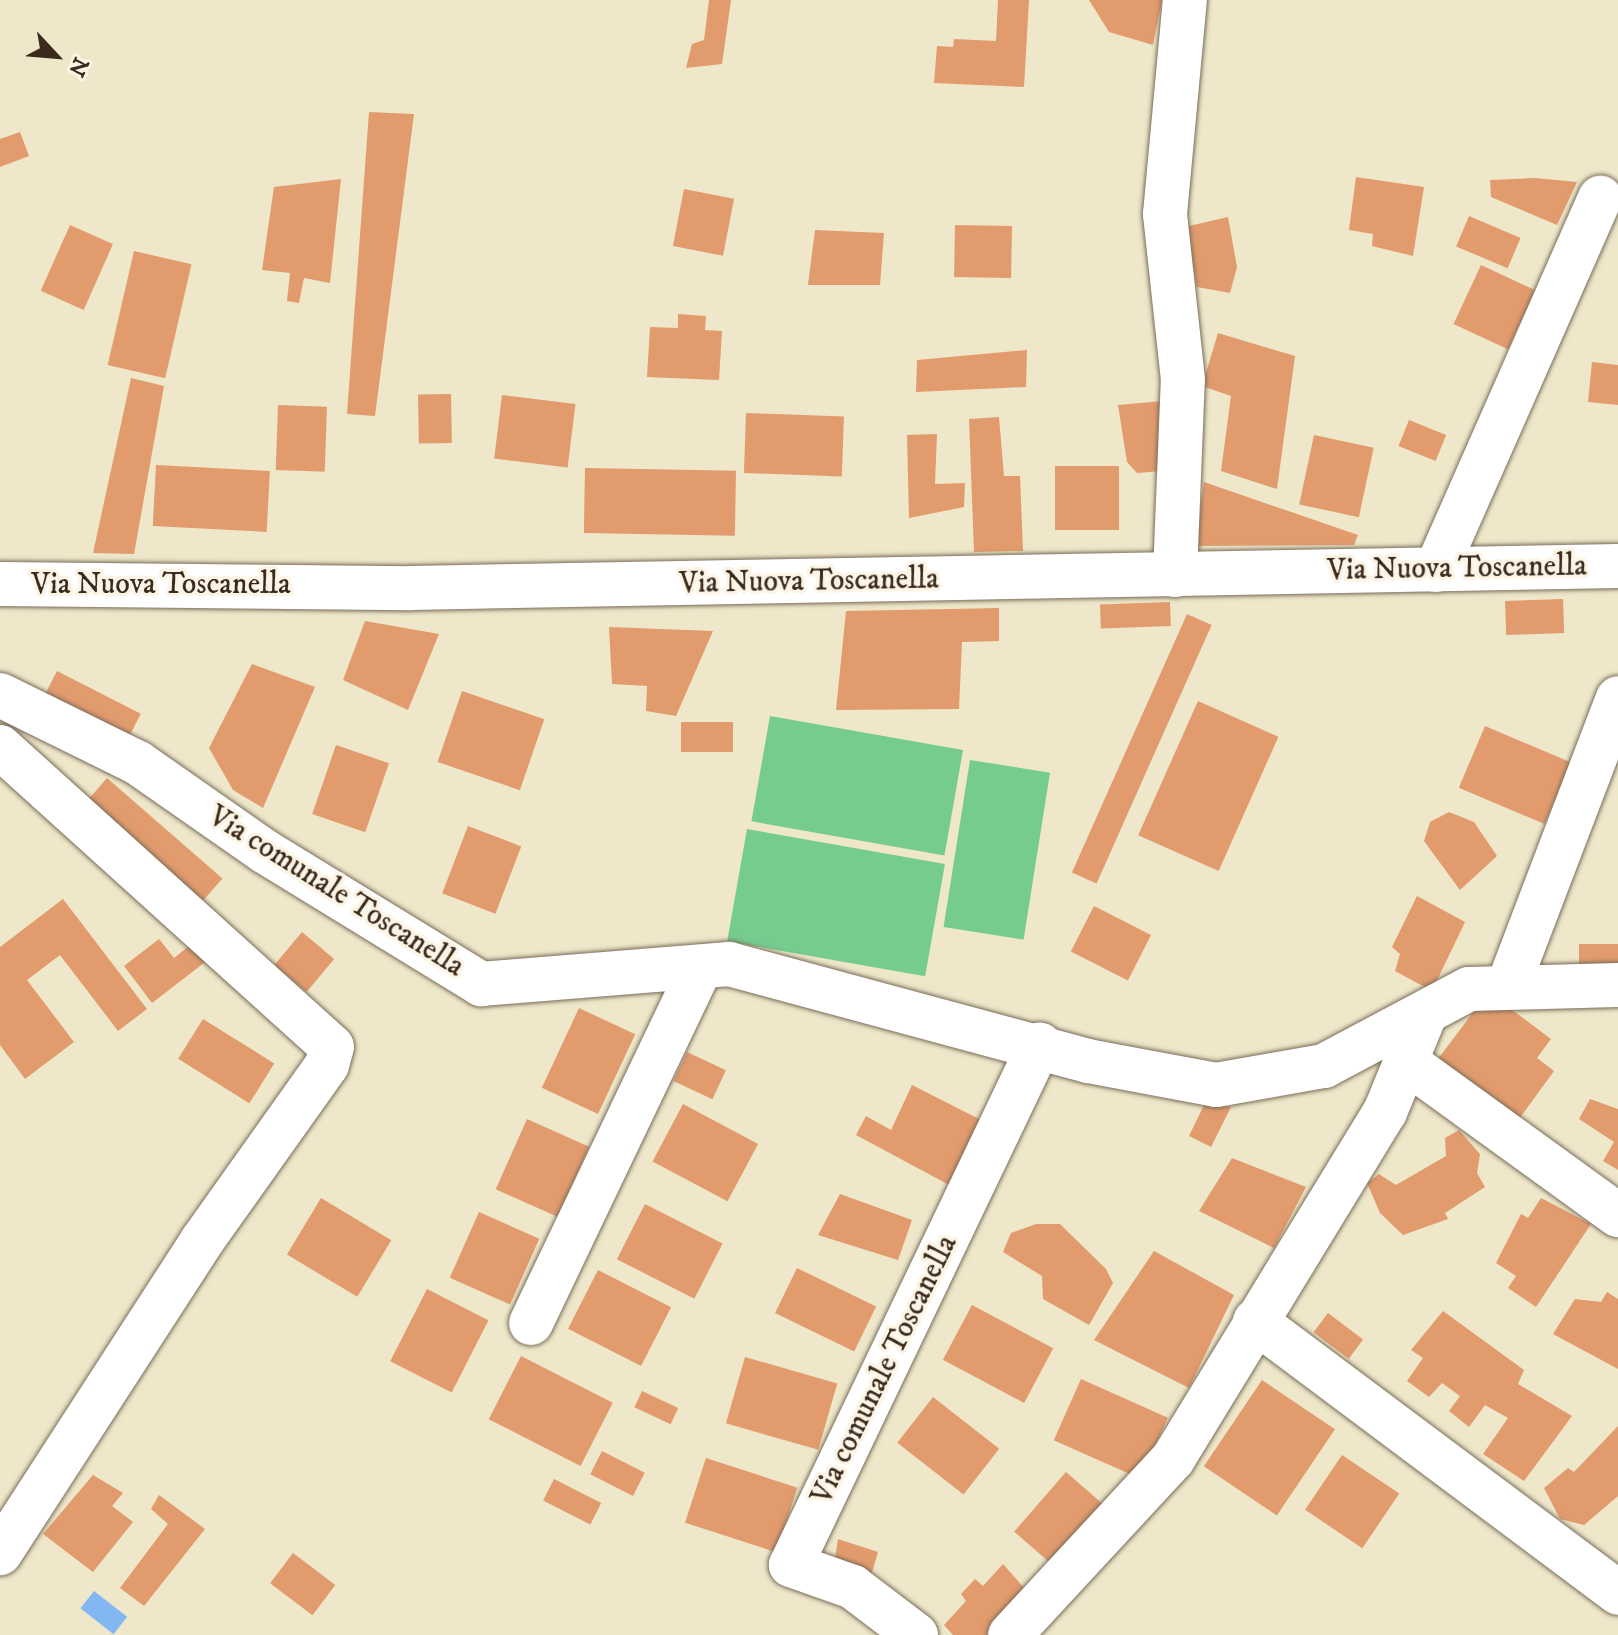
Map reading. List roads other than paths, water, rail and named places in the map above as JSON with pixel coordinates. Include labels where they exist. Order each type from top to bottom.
[{"type":"street","points":[[1175,575],[1183,380],[1165,214],[1185,0]]},
{"type":"street","points":[[1436,570],[1600,198]]},
{"type":"street","name":"Via Nuova Toscanella","points":[[0,584],[411,588],[1618,566]]},
{"type":"street","name":"Via comunale Toscanella","points":[[0,695],[138,763],[264,851],[481,984],[729,964],[1040,1044],[1216,1085],[1324,1066],[1424,1017],[1469,989],[1618,985]]},
{"type":"street","points":[[1508,986],[1618,698]]},
{"type":"street","points":[[0,747],[332,1047],[327,1065],[202,1241],[0,1553]]},
{"type":"street","points":[[531,1323],[700,968]]},
{"type":"street","points":[[1010,1635],[1173,1459],[1385,1112],[1424,1017]]},
{"type":"street","name":"Via comunale Toscanella","points":[[916,1635],[853,1587],[791,1565],[1040,1044]]},
{"type":"street","points":[[1405,1061],[1618,1215]]},
{"type":"street","points":[[1255,1321],[1618,1593]]},
{"type":"water","points":[[94,1591],[127,1617],[114,1634],[80,1608]]}]
